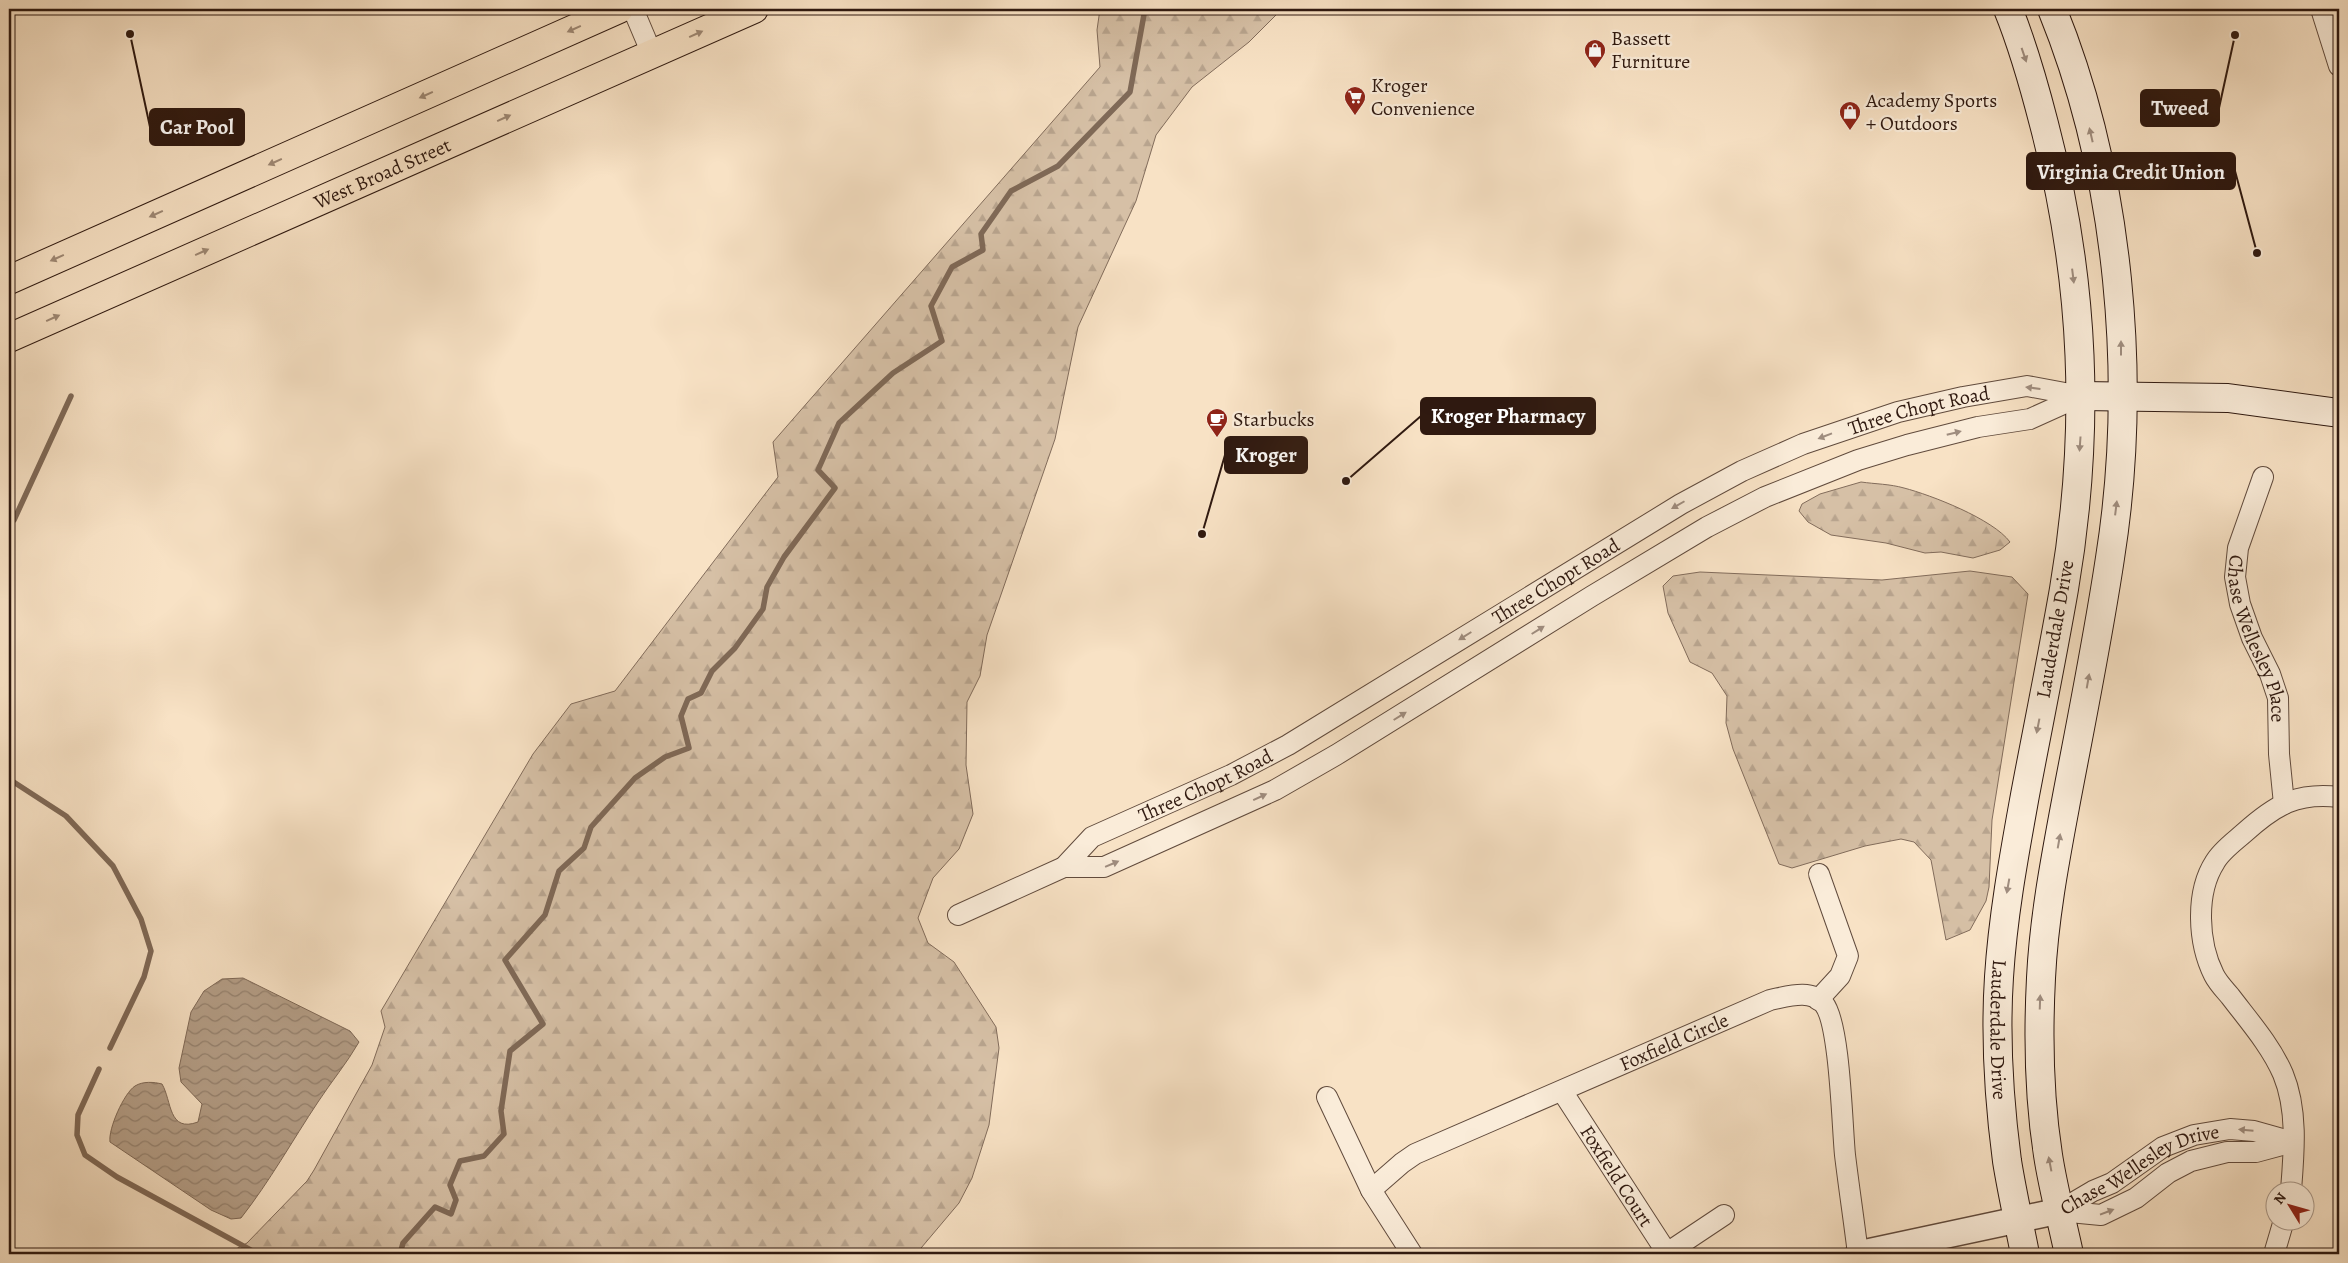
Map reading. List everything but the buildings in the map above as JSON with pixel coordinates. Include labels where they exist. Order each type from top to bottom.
[{"type":"main road","points":[[9,280],[619,9]]},
{"type":"main road","name":"West Broad Street","points":[[9,338],[754,9]]},
{"type":"main road","name":"Lauderdale Drive","points":[[2052,9],[2076,76],[2102,182],[2117,281],[2122,336],[2121,454],[2110,557],[2058,846],[2046,924],[2041,975],[2039,1033],[2043,1116],[2048,1156],[2069,1254]]},
{"type":"main road","name":"Lauderdale Drive","points":[[2007,10],[2031,75],[2060,186],[2078,312],[2082,396],[2081,439],[2075,513],[2064,587],[2008,888],[2000,964],[1998,1004],[2000,1086],[2007,1162],[2025,1254]]},
{"type":"main road","name":"Three Chopt Road","points":[[2082,396],[2228,398],[2339,413]]},
{"type":"street","points":[[633,9],[652,54]]},
{"type":"street","points":[[2321,9],[2339,66]]},
{"type":"street","name":"Three Chopt Road","points":[[958,916],[1064,867],[1092,837],[1231,775],[1288,745],[1681,504],[1750,468],[1803,444],[1858,424],[1954,399],[2027,386],[2082,396]]},
{"type":"street","name":"Three Chopt Road","points":[[1064,867],[1104,868],[1275,790],[1344,750],[1707,527],[1766,497],[1843,466],[1907,445],[1978,427],[2030,420],[2082,396]]},
{"type":"street","name":"Chase Wellesley Place","points":[[2263,477],[2238,548],[2235,577],[2240,604],[2252,638],[2270,674],[2278,698],[2279,754],[2284,804]]},
{"type":"street","points":[[2291,1180],[2293,1142],[2292,1100],[2284,1074],[2270,1049],[2214,976],[2206,954],[2202,924],[2202,893],[2215,862],[2258,820],[2284,804],[2302,796],[2322,795],[2339,797]]},
{"type":"street","points":[[1818,874],[1848,956],[1840,976],[1818,1000],[1824,1004],[1830,1015],[1836,1052],[1845,1154],[1858,1254],[2059,1211]]},
{"type":"street","name":"Foxfield Circle","points":[[1371,1190],[1402,1162],[1415,1154],[1770,1000],[1796,994],[1818,1000]]},
{"type":"street","name":"Foxfield Court","points":[[1562,1091],[1667,1253],[1724,1215]]},
{"type":"street","points":[[1327,1097],[1371,1190],[1412,1254]]},
{"type":"street","name":"Chase Wellesley Drive","points":[[2059,1211],[2101,1215],[2136,1198],[2168,1174],[2192,1161],[2227,1152],[2256,1152],[2293,1142]]},
{"type":"street","points":[[2274,1254],[2281,1230]]},
{"type":"green space","points":[[1100,9],[1282,9],[1249,42],[1192,87],[1156,135],[1136,201],[1078,327],[1055,439],[987,635],[980,676],[967,702],[966,765],[973,814],[959,849],[933,878],[918,918],[928,943],[954,962],[996,1027],[999,1048],[989,1125],[972,1178],[959,1203],[916,1254],[227,1254],[247,1243],[307,1181],[314,1170],[372,1065],[385,1027],[381,1011],[533,754],[571,704],[615,691],[778,477],[773,442],[1100,67],[1097,30]]},
{"type":"green space","points":[[1861,482],[1916,491],[1945,502],[1990,525],[2002,533],[2010,542],[2000,550],[1973,558],[1941,552],[1925,553],[1886,543],[1831,535],[1808,522],[1799,511],[1802,504],[1820,494]]},
{"type":"green space","points":[[1970,571],[2012,577],[2028,594],[1992,820],[1989,887],[1986,901],[1970,930],[1946,940],[1931,860],[1914,842],[1901,839],[1865,846],[1792,868],[1779,864],[1733,749],[1726,723],[1727,696],[1712,673],[1690,662],[1668,613],[1663,586],[1673,576],[1700,572],[1882,580]]},
{"type":"water","points":[[243,978],[350,1031],[359,1042],[252,1204],[241,1218],[231,1219],[211,1210],[110,1142],[110,1136],[114,1120],[122,1103],[138,1084],[152,1082],[162,1084],[172,1114],[176,1119],[181,1123],[188,1124],[198,1122],[202,1104],[181,1082],[179,1068],[191,1012],[204,991],[222,979]]},
{"type":"waterway","points":[[400,1254],[403,1243],[435,1207],[451,1214],[456,1200],[450,1185],[460,1161],[484,1156],[504,1134],[501,1111],[510,1051],[543,1024],[505,960],[545,915],[559,871],[584,848],[591,827],[635,778],[665,757],[689,748],[681,716],[688,699],[701,693],[712,671],[735,648],[763,609],[767,587],[784,557],[835,488],[818,470],[839,423],[893,373],[942,341],[931,306],[952,267],[983,250],[981,234],[1011,191],[1058,166],[1130,92],[1145,9]]},
{"type":"waterway","points":[[14,520],[71,396]]},
{"type":"waterway","points":[[9,779],[66,816],[113,866],[141,919],[151,951],[144,977],[110,1048]]},
{"type":"waterway","points":[[99,1069],[78,1115],[77,1135],[85,1155],[117,1177],[258,1254]]},
{"type":"place","name":"Car Pool","points":[[130,34]]},
{"type":"place","name":"Tweed","points":[[2235,35]]},
{"type":"place","name":"Bassett Furniture","points":[[1595,69]]},
{"type":"place","name":"Kroger Convenience","points":[[1355,116]]},
{"type":"place","name":"Academy Sports + Outdoors","points":[[1850,131]]},
{"type":"place","name":"Virginia Credit Union","points":[[2257,253]]},
{"type":"place","name":"Starbucks","points":[[1217,438]]},
{"type":"place","name":"Kroger Pharmacy","points":[[1346,481]]},
{"type":"place","name":"Kroger","points":[[1202,534]]}]
